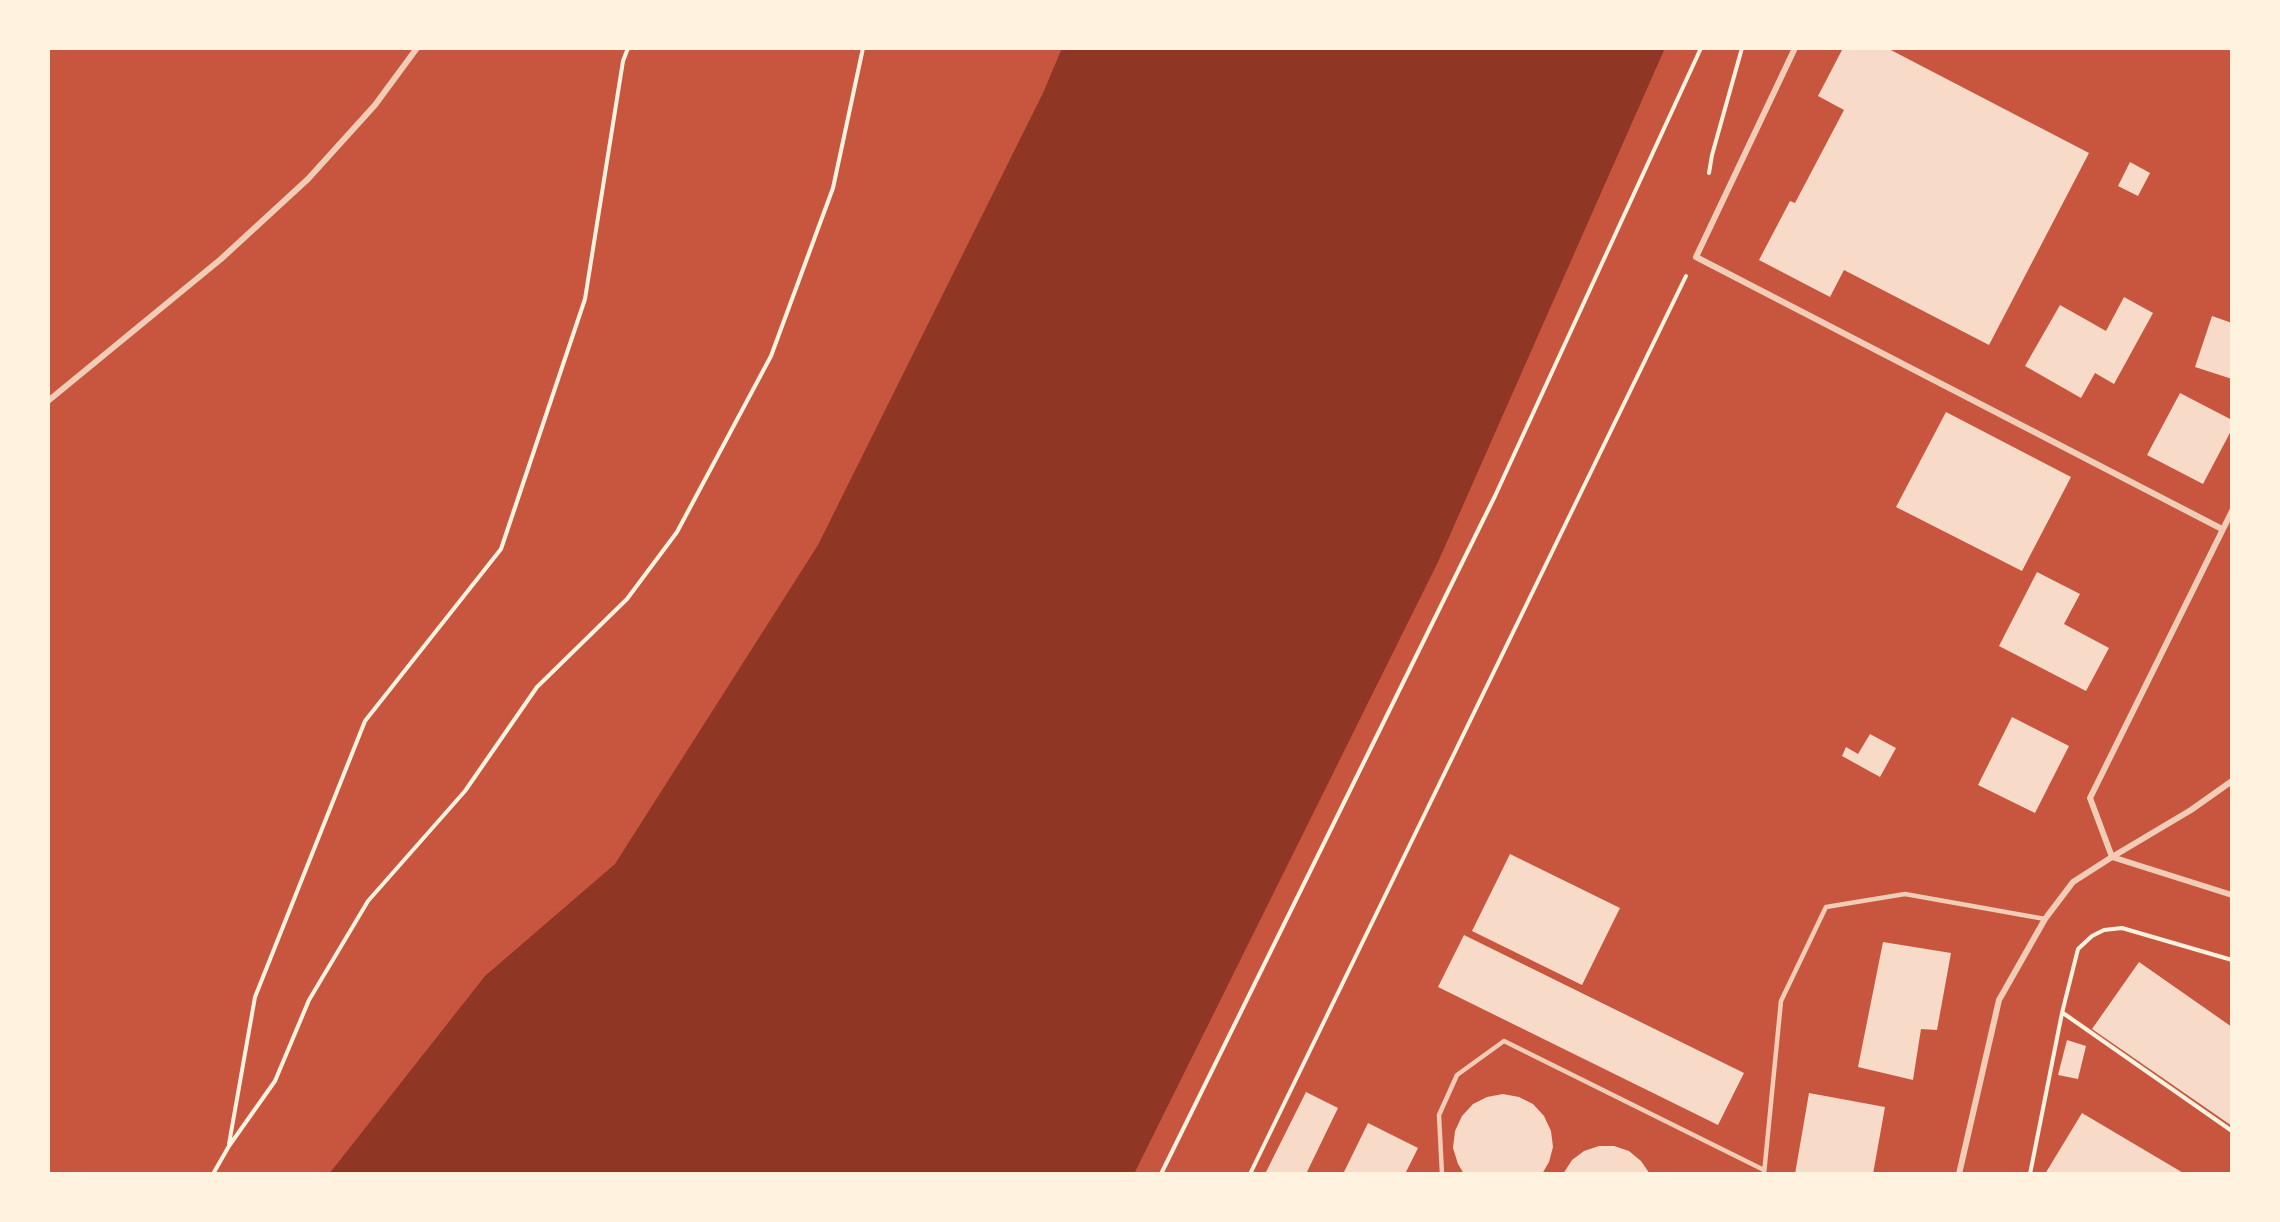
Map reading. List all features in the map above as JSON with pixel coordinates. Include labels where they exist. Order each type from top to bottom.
[{"type":"street","points":[[48,401],[221,259],[308,179],[375,105],[417,48]]},
{"type":"street","points":[[1795,48],[1696,257],[2223,529]]},
{"type":"street","points":[[2112,857],[2090,798],[2232,511]]},
{"type":"street","points":[[1959,1174],[1999,1000],[2045,919],[2073,882],[2191,810],[2232,781]]},
{"type":"street","points":[[2112,857],[2232,895]]},
{"type":"lane","points":[[1442,1174],[1439,1115],[1457,1075],[1504,1041],[1764,1172],[1781,1001],[1826,907],[1905,894],[2045,919]]},
{"type":"path","points":[[229,1146],[255,997],[365,721],[501,549],[585,299],[623,61],[628,48]]},
{"type":"path","points":[[213,1174],[229,1146],[275,1081],[309,1000],[368,901],[465,791],[537,687],[627,599],[677,532],[771,356],[833,189],[863,48]]},
{"type":"path","points":[[1161,1174],[1495,495],[1701,48]]},
{"type":"path","points":[[1708,178],[1712,155],[1742,48]]},
{"type":"path","points":[[1250,1174],[1696,257]]},
{"type":"path","points":[[2030,1174],[2062,1013],[2078,949],[2092,936],[2104,930],[2122,928],[2232,960]]},
{"type":"path","points":[[2062,1013],[2232,1131]]},
{"type":"shaded area","points":[[1062,48],[1665,48],[1438,562],[1134,1174],[329,1174],[485,976],[615,864],[818,545],[1043,93]]},
{"type":"building","points":[[1843,48],[1887,48],[2089,153],[1989,345],[1844,270],[1830,297],[1759,260],[1790,201],[1795,203],[1844,110],[1818,96]]},
{"type":"building","points":[[2130,162],[2150,173],[2138,196],[2118,186]]},
{"type":"building","points":[[2124,297],[2153,313],[2114,384],[2095,373],[2081,398],[2025,366],[2060,305],[2106,331]]},
{"type":"building","points":[[2212,316],[2232,323],[2232,379],[2195,367]]},
{"type":"building","points":[[2180,393],[2232,420],[2232,429],[2203,484],[2147,455]]},
{"type":"building","points":[[1946,412],[2071,477],[2022,571],[1896,507]]},
{"type":"building","points":[[2037,572],[2080,594],[2064,624],[2109,648],[2086,691],[1999,646]]},
{"type":"building","points":[[2012,717],[2069,746],[2035,813],[1978,785]]},
{"type":"building","points":[[1870,734],[1896,748],[1880,777],[1842,756],[1846,747],[1858,754]]},
{"type":"building","points":[[1510,854],[1620,908],[1582,985],[1472,931]]},
{"type":"building","points":[[1464,935],[1744,1073],[1718,1125],[1438,987]]},
{"type":"building","points":[[1883,942],[1951,953],[1937,1030],[1921,1029],[1913,1080],[1858,1067]]},
{"type":"building","points":[[2139,962],[2232,1027],[2232,1126],[2092,1029]]},
{"type":"building","points":[[2067,1040],[2086,1046],[2078,1079],[2058,1075]]},
{"type":"building","points":[[1306,1092],[1338,1108],[1306,1174],[1265,1174]]},
{"type":"building","points":[[1809,1093],[1885,1107],[1873,1174],[1795,1174]]},
{"type":"building","points":[[1503,1094],[1519,1097],[1533,1104],[1544,1116],[1551,1131],[1553,1147],[1549,1162],[1542,1174],[1464,1174],[1453,1148],[1455,1131],[1462,1116],[1473,1104],[1487,1097]]},
{"type":"building","points":[[2082,1113],[2185,1174],[2045,1174]]},
{"type":"building","points":[[1368,1123],[1418,1148],[1405,1174],[1343,1174]]},
{"type":"building","points":[[1599,1146],[1614,1146],[1629,1151],[1641,1161],[1650,1174],[1563,1174],[1572,1160],[1584,1151]]}]
